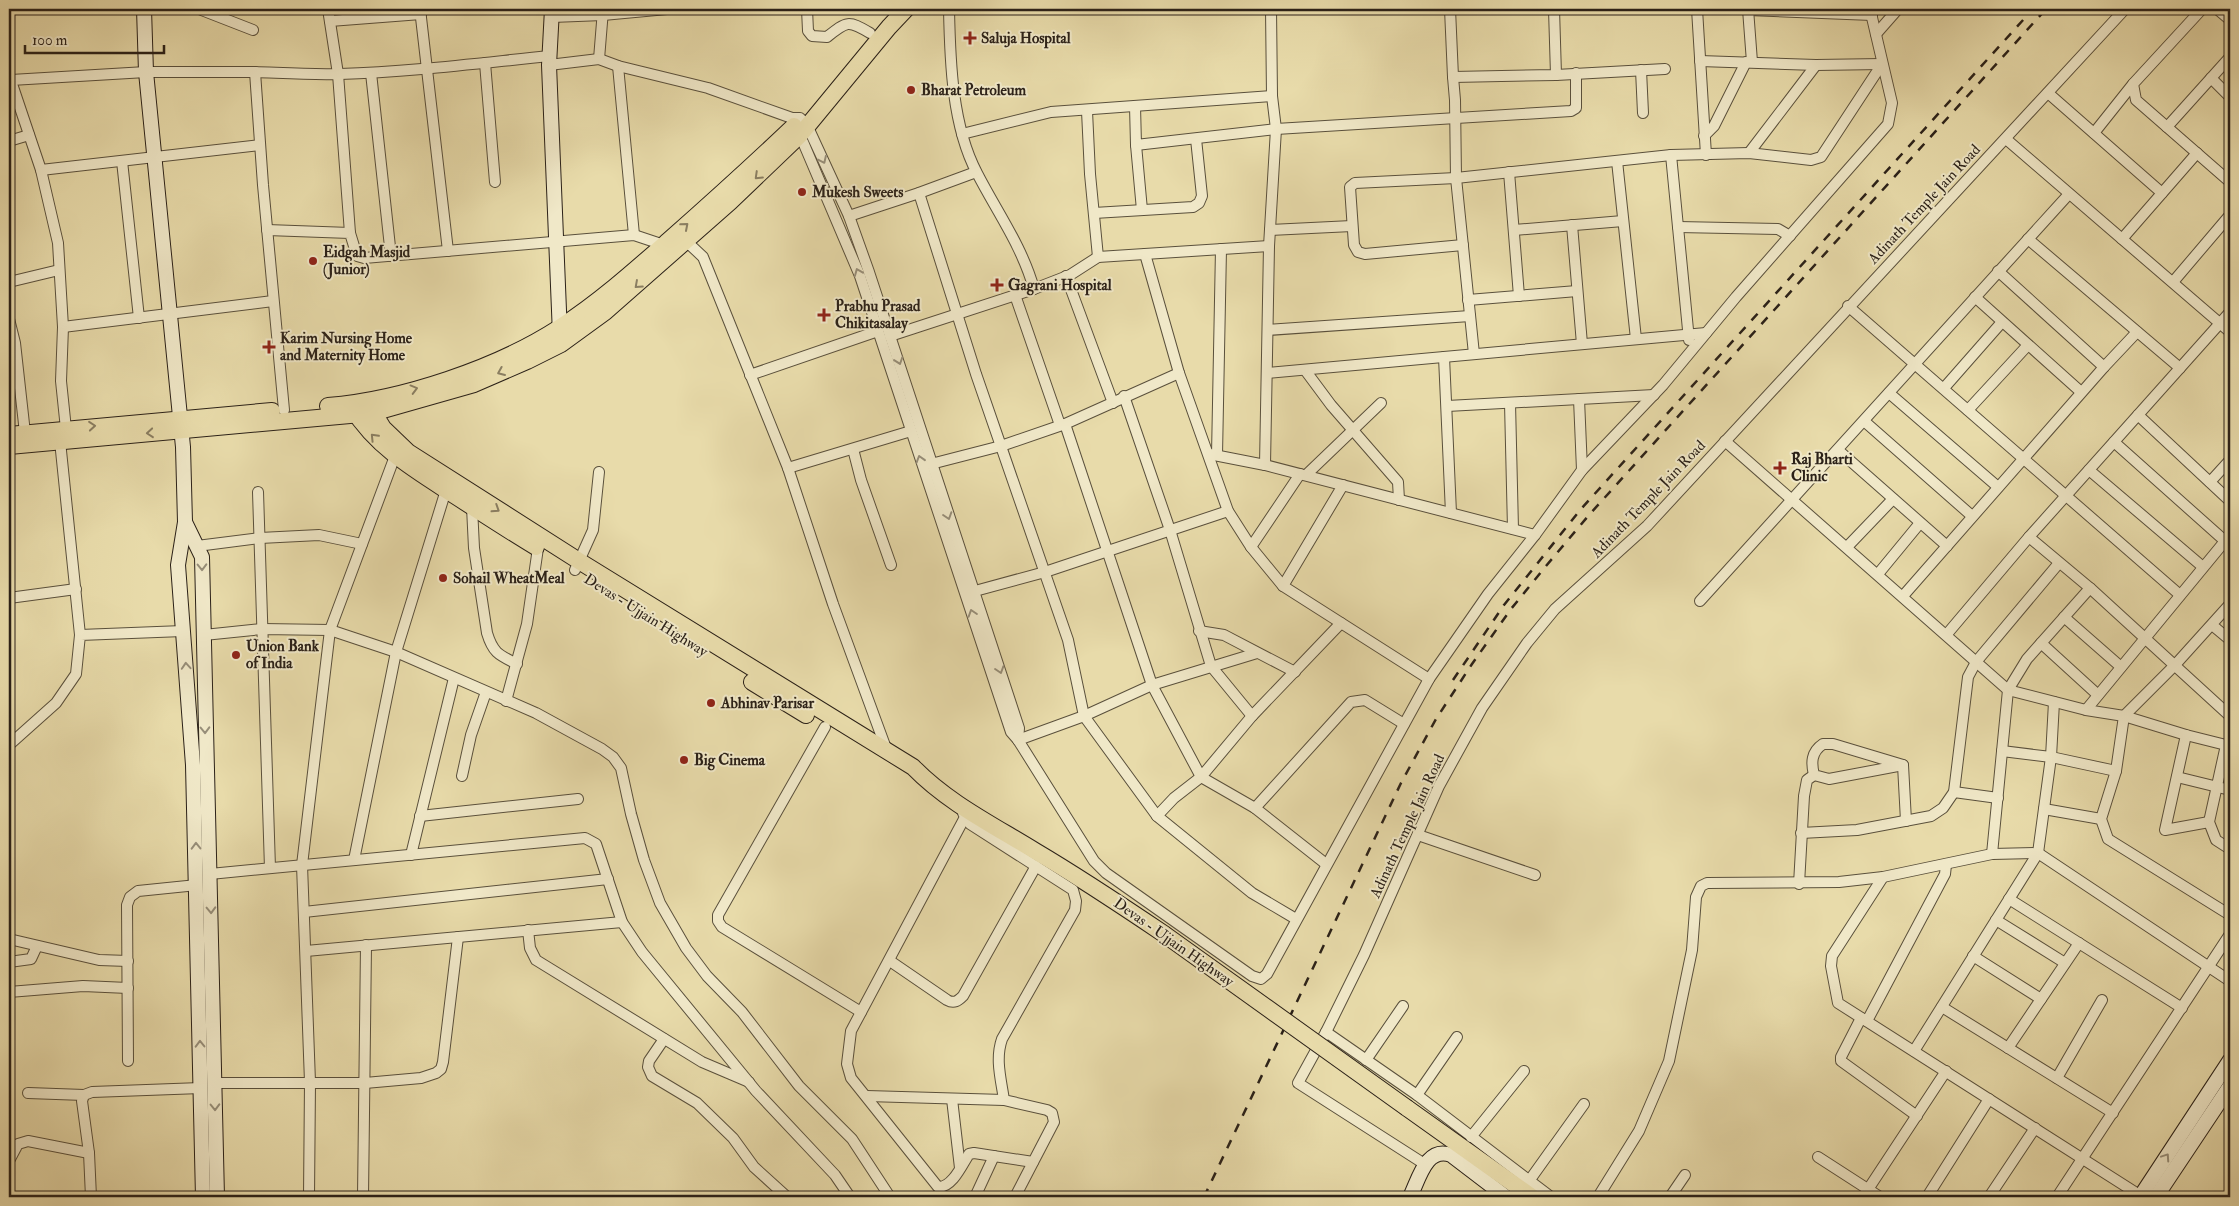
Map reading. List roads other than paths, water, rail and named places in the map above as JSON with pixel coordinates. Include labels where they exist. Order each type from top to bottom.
[{"type":"main road","points":[[9,446],[63,435],[353,410],[474,384],[527,361],[560,336],[798,125],[891,9]]},
{"type":"main road","points":[[560,336],[632,290],[687,242],[906,9]]},
{"type":"main road","name":"Devas - Ujjain Highway","points":[[370,407],[383,428],[408,452],[577,566],[825,726],[906,777],[933,788]]},
{"type":"main road","points":[[181,424],[284,410],[353,410]]},
{"type":"main road","name":"Devas - Ujjain Highway","points":[[353,410],[370,432],[395,456],[538,548],[577,566],[913,767],[933,788],[962,811],[985,820],[1088,883],[1164,934],[1532,1197]]},
{"type":"main road","points":[[9,435],[25,433],[63,435]]},
{"type":"street","points":[[144,9],[146,72],[172,314],[181,424],[185,522],[178,565],[193,765],[203,1197]]},
{"type":"street","points":[[199,9],[253,30]]},
{"type":"street","points":[[328,9],[338,74],[350,233],[357,256],[364,258],[391,256],[634,235],[664,244]]},
{"type":"street","points":[[560,336],[558,242],[549,60],[552,13],[668,9]]},
{"type":"street","points":[[807,9],[808,31],[812,36],[827,37],[844,24],[850,23],[870,33]]},
{"type":"street","points":[[950,9],[950,56],[962,134],[976,172],[1018,245],[1034,289]]},
{"type":"street","points":[[1265,465],[1269,246],[1276,129],[1272,96],[1271,9]]},
{"type":"street","points":[[1450,9],[1452,77],[1456,117],[1456,178],[1474,354]]},
{"type":"street","points":[[1554,9],[1556,74]]},
{"type":"street","points":[[1697,9],[1706,155]]},
{"type":"street","points":[[798,125],[860,276],[1011,732],[1018,740],[1094,861],[1106,873],[1252,976],[1261,979],[1267,974],[1429,679],[1488,594],[1535,535],[1582,470],[1654,395],[1888,124],[1892,103],[1871,12],[1748,9],[1749,62],[1714,126],[1704,136]]},
{"type":"street","points":[[1876,34],[1898,9]]},
{"type":"street","name":"Adinath Temple Jain Road","points":[[1426,1164],[1298,1083],[1326,1032],[1440,786],[1482,708],[1526,643],[1555,610],[1647,526],[2124,9]]},
{"type":"street","points":[[2094,133],[2133,84],[2202,9]]},
{"type":"street","points":[[2217,9],[2230,20]]},
{"type":"street","points":[[330,21],[420,11],[448,251]]},
{"type":"street","points":[[599,59],[603,12]]},
{"type":"street","points":[[2167,127],[2230,57]]},
{"type":"street","points":[[9,745],[56,703],[76,674],[80,636],[63,435],[61,381],[63,327],[58,243],[41,170],[10,77],[146,72],[371,73],[484,62],[599,59],[618,66],[708,88],[798,125],[849,216],[975,591],[1019,728],[1018,740]]},
{"type":"street","points":[[1700,61],[1816,65],[1882,64]]},
{"type":"street","points":[[484,62],[496,182]]},
{"type":"street","points":[[1463,245],[1365,254],[1358,252],[1354,245],[1350,187],[1355,183],[1456,178],[1671,154],[1749,153],[1811,160],[1821,157],[1882,64]]},
{"type":"street","points":[[1749,153],[1816,65]]},
{"type":"street","points":[[618,66],[634,235]]},
{"type":"street","points":[[1452,77],[1665,69]]},
{"type":"street","points":[[1641,70],[1643,113]]},
{"type":"street","points":[[255,72],[273,300],[284,410]]},
{"type":"street","points":[[371,73],[391,256]]},
{"type":"street","points":[[1136,144],[1276,129],[1571,111],[1576,108],[1578,99],[1576,73]]},
{"type":"street","points":[[2211,78],[2230,97]]},
{"type":"street","points":[[2133,84],[2136,100],[2230,182]]},
{"type":"street","points":[[2048,93],[2162,192]]},
{"type":"street","points":[[962,134],[1051,112],[1087,111],[1272,96]]},
{"type":"street","points":[[1134,106],[1142,210]]},
{"type":"street","points":[[1087,111],[1090,174],[1098,257]]},
{"type":"street","points":[[9,140],[29,135]]},
{"type":"street","points":[[1094,213],[1193,207],[1199,203],[1202,196],[1196,139]]},
{"type":"street","points":[[2006,139],[2230,332]]},
{"type":"street","points":[[41,170],[260,145]]},
{"type":"street","points":[[2122,239],[2197,153]]},
{"type":"street","points":[[1671,154],[1690,353]]},
{"type":"street","points":[[1617,160],[1636,339]]},
{"type":"street","points":[[122,161],[139,318]]},
{"type":"street","points":[[849,216],[976,172]]},
{"type":"street","points":[[1509,172],[1519,296]]},
{"type":"street","points":[[919,193],[976,374],[1068,640],[1084,716],[1157,816],[1252,893],[1296,919]]},
{"type":"street","points":[[1700,601],[2069,194]]},
{"type":"street","points":[[2172,282],[2230,215]]},
{"type":"street","points":[[1514,230],[1623,221]]},
{"type":"street","points":[[1572,225],[1582,344]]},
{"type":"street","points":[[1270,230],[1352,226]]},
{"type":"street","points":[[1678,226],[1778,228],[1790,236]]},
{"type":"street","points":[[267,230],[350,233]]},
{"type":"street","points":[[2028,239],[2180,368]]},
{"type":"street","points":[[687,242],[703,256],[788,468],[836,613],[887,752]]},
{"type":"street","points":[[890,336],[1034,289],[1066,276],[1098,257],[1269,246]]},
{"type":"street","points":[[1213,455],[1221,249]]},
{"type":"street","points":[[1144,254],[1179,373],[1213,455],[1228,511],[1251,547],[1283,586],[1429,679]]},
{"type":"street","points":[[9,282],[60,270]]},
{"type":"street","points":[[1998,271],[2104,367]]},
{"type":"street","points":[[1066,276],[1113,403]]},
{"type":"street","points":[[1468,300],[1577,291]]},
{"type":"street","points":[[1015,295],[1108,552],[1152,685],[1202,777],[1255,808],[1326,864]]},
{"type":"street","points":[[1975,296],[2081,392]]},
{"type":"street","points":[[63,327],[273,300]]},
{"type":"street","points":[[1848,306],[2180,596]]},
{"type":"street","points":[[1947,634],[2029,537],[2230,312]]},
{"type":"street","points":[[1268,330],[1470,316]]},
{"type":"street","points":[[9,320],[15,342],[25,433]]},
{"type":"street","points":[[1944,388],[2002,322]]},
{"type":"street","points":[[750,375],[878,331]]},
{"type":"street","points":[[1903,596],[2081,392],[2137,332]]},
{"type":"street","points":[[1267,373],[1706,333]]},
{"type":"street","points":[[1968,410],[2028,345]]},
{"type":"street","points":[[1444,357],[1451,513]]},
{"type":"street","points":[[1305,370],[1398,482],[1399,500]]},
{"type":"street","points":[[932,464],[1001,446],[1062,424],[1179,373]]},
{"type":"street","points":[[1889,393],[1998,487]]},
{"type":"street","points":[[1447,406],[1654,395]]},
{"type":"street","points":[[1124,396],[1170,530],[1211,666],[1252,716]]},
{"type":"street","points":[[1579,399],[1582,470]]},
{"type":"street","points":[[1251,547],[1303,474],[1382,403]]},
{"type":"street","points":[[1510,403],[1513,529]]},
{"type":"street","points":[[2138,415],[2230,501]]},
{"type":"street","points":[[1864,421],[1972,516]]},
{"type":"street","points":[[788,468],[911,431]]},
{"type":"street","points":[[1725,441],[1947,634],[2008,690],[2086,710],[2124,716],[2186,735],[2228,745],[2209,822],[2216,840],[2230,849]]},
{"type":"street","points":[[2086,710],[2228,538],[2114,442]]},
{"type":"street","points":[[853,449],[860,480],[891,565]]},
{"type":"street","points":[[1838,450],[1946,546]]},
{"type":"street","points":[[1213,455],[1303,474],[1535,535]]},
{"type":"street","points":[[309,1197],[310,1082],[302,865],[330,630],[395,456]]},
{"type":"street","points":[[2210,482],[2230,460]]},
{"type":"street","points":[[2089,470],[2203,567]]},
{"type":"street","points":[[577,566],[593,530],[599,472]]},
{"type":"street","points":[[1283,586],[1343,485]]},
{"type":"street","points":[[354,860],[396,652],[446,490]]},
{"type":"street","points":[[258,492],[270,868]]},
{"type":"street","points":[[1847,547],[1893,499]]},
{"type":"street","points":[[472,507],[474,548],[490,646],[496,653],[517,664]]},
{"type":"street","points":[[975,591],[1046,572],[1228,511]]},
{"type":"street","points":[[185,522],[202,557],[217,1197]]},
{"type":"street","points":[[1878,574],[1920,523]]},
{"type":"street","points":[[197,546],[260,538],[319,535],[362,544]]},
{"type":"street","points":[[2029,537],[2090,588],[2230,716]]},
{"type":"street","points":[[506,700],[528,624],[538,548]]},
{"type":"street","points":[[1801,833],[1857,830],[1931,816],[1943,808],[1954,792],[1968,677],[1976,662],[2059,562]]},
{"type":"street","points":[[1992,854],[2008,690],[2027,659],[2090,588]]},
{"type":"street","points":[[9,598],[76,590]]},
{"type":"street","points":[[2230,604],[2176,665],[2124,716],[2116,771],[2101,819],[2108,839],[2230,915]]},
{"type":"street","points":[[2064,617],[2121,667]]},
{"type":"street","points":[[1157,816],[1174,798],[1202,777],[1252,716],[1341,623]]},
{"type":"street","points":[[2212,625],[2230,640]]},
{"type":"street","points":[[204,636],[262,629],[330,630],[396,652],[536,713],[602,749],[621,768],[644,860],[660,904],[686,948],[707,976],[742,1012],[799,1086],[852,1139],[890,1197]]},
{"type":"street","points":[[80,636],[183,631]]},
{"type":"street","points":[[1199,631],[1224,635],[1295,672]]},
{"type":"street","points":[[2041,644],[2098,695]]},
{"type":"street","points":[[1018,740],[1084,716],[1152,685],[1257,653]]},
{"type":"street","points":[[411,855],[454,678]]},
{"type":"street","points":[[462,776],[471,735],[486,692]]},
{"type":"street","points":[[1255,808],[1351,702],[1365,700],[1404,724]]},
{"type":"street","points":[[1914,1051],[2038,853],[2051,757],[2054,702]]},
{"type":"street","points":[[825,726],[718,915],[718,921],[722,927],[861,1012]]},
{"type":"street","points":[[2186,735],[2165,830],[2209,822]]},
{"type":"street","points":[[1814,775],[1811,765],[1813,756],[1818,747],[1823,744],[1832,744],[1903,764]]},
{"type":"street","points":[[2002,750],[2051,757],[2116,771]]},
{"type":"street","points":[[1903,764],[1906,821]]},
{"type":"street","points":[[1814,775],[1829,779],[1903,764]]},
{"type":"street","points":[[1799,884],[1804,796],[1807,780],[1814,775]]},
{"type":"street","points":[[2177,777],[2230,790]]},
{"type":"street","points":[[1954,792],[1998,798]]},
{"type":"street","points":[[420,816],[578,799]]},
{"type":"street","points":[[2044,810],[2101,819]]},
{"type":"street","points":[[962,811],[970,824],[1073,890],[1076,901],[1075,910],[1002,1039],[998,1050],[1004,1100]]},
{"type":"street","points":[[962,811],[890,961],[851,1031],[847,1064],[851,1078],[938,1187],[944,1188],[950,1183],[969,1154],[974,1153],[1033,1162]]},
{"type":"street","points":[[1418,835],[1535,875]]},
{"type":"street","points":[[210,874],[585,838],[596,844],[622,922],[642,952],[750,1083],[835,1175],[850,1197]]},
{"type":"street","points":[[1598,1197],[1639,1131],[1669,1061],[1692,950],[1696,897],[1701,886],[1707,883],[1799,884],[1839,882],[1883,877],[1992,854],[2038,853],[2230,981]]},
{"type":"street","points":[[1917,1116],[1841,1061],[1841,1056],[1864,1019],[1945,874],[1946,865]]},
{"type":"street","points":[[890,961],[947,1000],[952,1002],[958,1001],[963,996],[1036,866]]},
{"type":"street","points":[[1883,877],[1832,956],[1831,966],[1838,1003],[2141,1197],[2230,1060]]},
{"type":"street","points":[[304,912],[608,879]]},
{"type":"street","points":[[128,1061],[127,905],[130,897],[138,891],[196,885]]},
{"type":"street","points":[[2009,899],[2182,1008]]},
{"type":"street","points":[[1996,920],[2065,963]]},
{"type":"street","points":[[306,951],[622,922]]},
{"type":"street","points":[[528,930],[530,948],[536,960],[702,1062],[750,1083]]},
{"type":"street","points":[[2057,1197],[2230,934]]},
{"type":"street","points":[[215,1083],[366,1083],[421,1078],[436,1074],[441,1069],[458,937]]},
{"type":"street","points":[[9,939],[99,960],[128,961]]},
{"type":"street","points":[[2008,1048],[2079,943]]},
{"type":"street","points":[[363,1197],[366,1083],[366,945]]},
{"type":"street","points":[[9,962],[30,959],[37,946]]},
{"type":"street","points":[[1973,956],[2041,998]]},
{"type":"street","points":[[9,992],[83,986],[128,988]]},
{"type":"street","points":[[2056,1078],[2102,1000]]},
{"type":"street","points":[[1366,1060],[1403,1006]]},
{"type":"street","points":[[1942,1007],[2113,1113]]},
{"type":"street","points":[[1326,1032],[1417,1095],[1551,1197]]},
{"type":"street","points":[[1417,1095],[1457,1037]]},
{"type":"street","points":[[664,1039],[649,1062],[648,1067],[652,1076],[696,1103],[732,1138],[754,1167],[786,1197]]},
{"type":"street","points":[[1471,1137],[1524,1071]]},
{"type":"street","points":[[1866,1194],[1946,1071]]},
{"type":"street","points":[[2156,1197],[2230,1086]]},
{"type":"street","points":[[28,1093],[84,1095],[92,1092],[201,1088]]},
{"type":"street","points":[[84,1095],[82,1101],[89,1153],[91,1197]]},
{"type":"street","points":[[867,1096],[1004,1100],[1047,1110],[1052,1113],[1054,1122],[1015,1197]]},
{"type":"street","points":[[952,1098],[960,1168]]},
{"type":"street","points":[[1926,1197],[1989,1099]]},
{"type":"street","points":[[1529,1181],[1584,1104]]},
{"type":"street","points":[[1989,1197],[2035,1128]]},
{"type":"street","points":[[9,1162],[18,1144],[28,1141],[89,1153]]},
{"type":"street","points":[[1410,1197],[1426,1164],[1436,1154],[1442,1152],[1451,1155],[1506,1197]]},
{"type":"street","points":[[976,1197],[994,1156]]},
{"type":"street","points":[[1818,1157],[1866,1194],[1880,1197]]},
{"type":"street","points":[[1670,1197],[1685,1175]]},
{"type":"railway","points":[[1453,680],[1504,605],[1581,509],[2033,9]]},
{"type":"railway","points":[[1204,1197],[1401,783],[1436,719],[1472,664],[1511,609],[1589,515],[2046,9]]},
{"type":"place","name":"Saluja Hospital","points":[[970,38]]},
{"type":"place","name":"Bharat Petroleum","points":[[911,90]]},
{"type":"place","name":"Mukesh Sweets","points":[[802,192]]},
{"type":"place","name":"Eidgah Masjid (Junior)","points":[[313,261]]},
{"type":"place","name":"Gagrani Hospital","points":[[997,285]]},
{"type":"place","name":"Prabhu Prasad Chikitasalay","points":[[824,315]]},
{"type":"place","name":"Karim Nursing Home and Maternity Home","points":[[269,347]]},
{"type":"place","name":"Raj Bharti Clinic","points":[[1780,468]]},
{"type":"place","name":"Sohail WheatMeal","points":[[443,578]]},
{"type":"place","name":"Union Bank of India","points":[[236,655]]},
{"type":"place","name":"Abhinav Parisar","points":[[711,703]]},
{"type":"place","name":"Big Cinema","points":[[684,760]]}]
